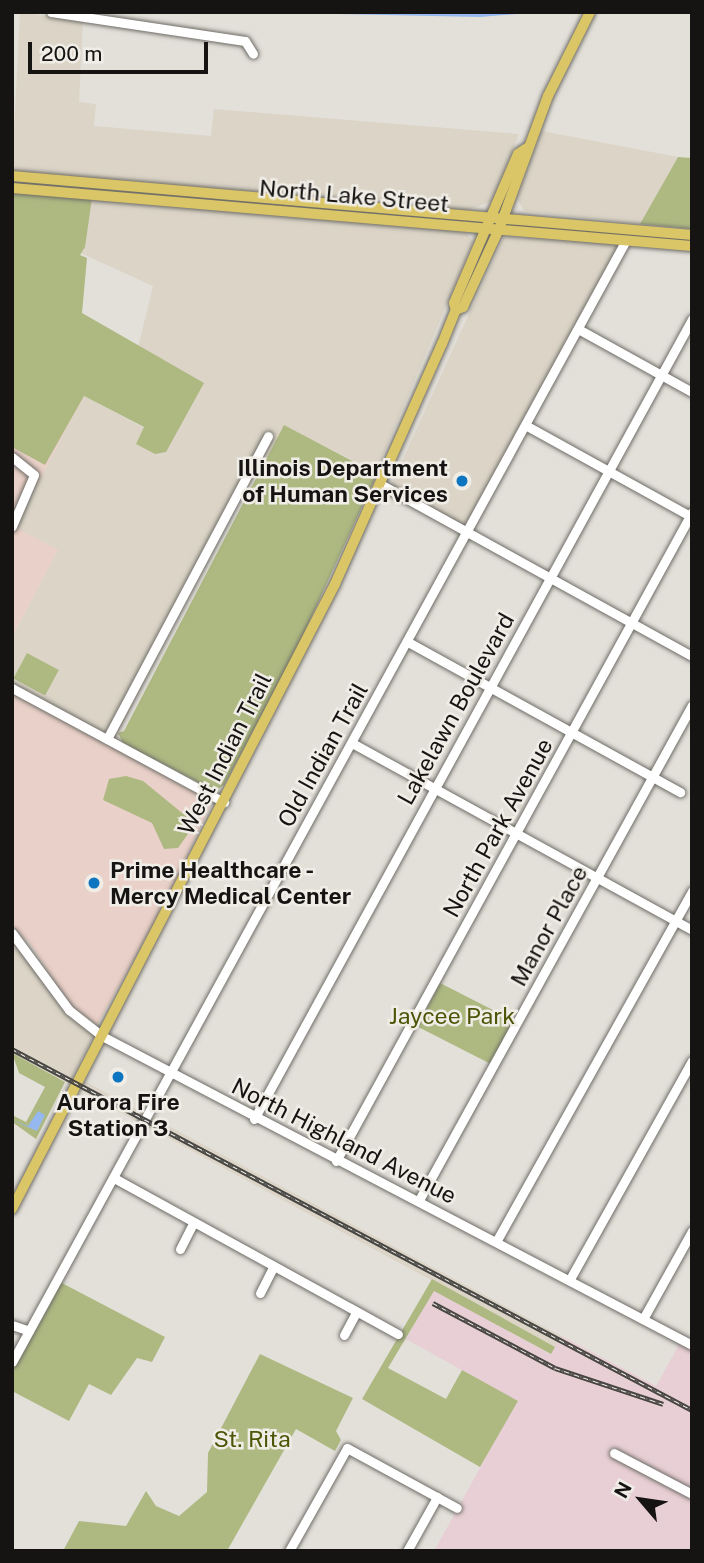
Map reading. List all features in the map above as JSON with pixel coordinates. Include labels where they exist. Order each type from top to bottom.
[{"type":"main road","name":"West Indian Trail","points":[[456,310],[463,307],[499,229],[529,156],[527,148],[548,96],[590,12]]},
{"type":"main road","name":"West Indian Trail","points":[[12,1209],[224,802],[382,485],[456,310],[454,303],[518,153],[527,148]]},
{"type":"main road","name":"North Lake Street","points":[[12,176],[692,234]]},
{"type":"main road","name":"North Lake Street","points":[[12,188],[692,247]]},
{"type":"street","points":[[51,12],[245,41],[253,54]]},
{"type":"street","name":"Old Indian Trail","points":[[12,1362],[580,330],[626,240]]},
{"type":"street","name":"Lakelawn Boulevard","points":[[254,1119],[692,319]]},
{"type":"street","points":[[580,330],[692,392]]},
{"type":"street","points":[[527,426],[691,515]]},
{"type":"street","points":[[107,740],[268,436]]},
{"type":"street","points":[[12,457],[34,474],[12,526]]},
{"type":"street","points":[[382,485],[692,656]]},
{"type":"street","name":"North Park Avenue","points":[[336,1161],[691,515]]},
{"type":"street","points":[[408,642],[680,792]]},
{"type":"street","points":[[12,688],[224,802]]},
{"type":"street","name":"Manor Place","points":[[419,1200],[692,705]]},
{"type":"street","points":[[352,743],[692,930]]},
{"type":"street","points":[[497,1240],[692,891]]},
{"type":"street","name":"North Highland Avenue","points":[[12,933],[69,1010],[102,1036],[254,1119],[497,1240],[692,1345]]},
{"type":"street","points":[[570,1279],[692,1061]]},
{"type":"street","points":[[114,1178],[193,1224],[398,1334]]},
{"type":"street","points":[[180,1249],[193,1224]]},
{"type":"street","points":[[643,1319],[692,1230]]},
{"type":"street","points":[[260,1293],[273,1267]]},
{"type":"street","points":[[344,1335],[356,1312]]},
{"type":"street","points":[[12,1325],[29,1331]]},
{"type":"street","points":[[289,1551],[347,1448],[457,1508]]},
{"type":"street","points":[[614,1452],[692,1494]]},
{"type":"street","points":[[407,1551],[437,1497]]},
{"type":"shaded area","points":[[20,12],[83,22],[79,102],[96,104],[94,126],[211,136],[214,109],[519,134],[492,201],[466,211],[12,173]]},
{"type":"shaded area","points":[[542,131],[678,157],[640,224],[524,211],[517,198]]},
{"type":"shaded area","points":[[12,192],[61,361],[84,396],[15,527],[58,550],[12,637]]},
{"type":"shaded area","points":[[80,197],[465,231],[473,242],[376,472],[284,426],[256,477],[252,475],[114,740],[12,683],[12,637],[58,550],[15,528],[50,458],[84,396],[144,428],[176,368],[138,347],[153,286],[74,250]]},
{"type":"shaded area","points":[[504,237],[624,244],[463,534],[388,492]]},
{"type":"shaded area","name":"Prime Healthcare - Mercy Medical Center","points":[[12,684],[177,773],[218,790],[161,912],[97,1025],[72,1009],[31,945],[12,926]]},
{"type":"shaded area","points":[[12,937],[66,1014],[94,1035],[73,1075],[692,1406],[635,1388],[555,1347],[94,1098],[87,1100],[89,1095],[12,1053]]},
{"type":"shaded area","points":[[434,1290],[550,1354],[562,1336],[656,1386],[680,1343],[692,1349],[692,1551],[434,1551],[517,1401],[406,1339]]},
{"type":"green space","points":[[678,157],[692,158],[692,229],[640,224]]},
{"type":"green space","points":[[12,191],[92,198],[85,247],[80,255],[87,258],[82,313],[204,383],[166,452],[155,454],[136,444],[144,427],[84,396],[45,465],[12,447]]},
{"type":"green space","points":[[284,425],[377,474],[293,657],[224,785],[215,791],[123,743],[118,733],[124,731]]},
{"type":"green space","points":[[27,653],[59,670],[45,696],[13,679]]},
{"type":"green space","points":[[126,776],[143,781],[187,817],[188,834],[178,848],[164,849],[152,823],[103,800],[109,779]]},
{"type":"green space","name":"Jaycee Park","points":[[440,983],[513,1020],[491,1064],[418,1027]]},
{"type":"green space","points":[[12,1053],[65,1082],[36,1139],[12,1122],[12,1115],[26,1122],[45,1087],[19,1073]]},
{"type":"green space","points":[[432,1279],[555,1347],[551,1354],[434,1291],[388,1368],[446,1399],[462,1370],[518,1401],[480,1467],[362,1399]]},
{"type":"green space","points":[[60,1282],[165,1337],[152,1362],[137,1358],[111,1395],[89,1384],[69,1421],[12,1391],[12,1370]]},
{"type":"green space","name":"St. Rita","points":[[260,1354],[353,1398],[336,1431],[341,1440],[335,1451],[296,1429],[227,1551],[63,1551],[79,1521],[126,1526],[146,1491],[156,1506],[179,1516],[207,1492],[208,1453]]},
{"type":"water","points":[[244,12],[539,12],[480,17]]},
{"type":"water","points":[[38,1111],[45,1115],[37,1131],[12,1120],[28,1126]]},
{"type":"railway","points":[[12,1049],[692,1410]]},
{"type":"railway","points":[[433,1303],[555,1368],[663,1404]]},
{"type":"place","name":"Illinois Department of Human Services","points":[[462,481]]},
{"type":"place","name":"Prime Healthcare - Mercy Medical Center","points":[[94,883]]},
{"type":"place","name":"Aurora Fire Station 3","points":[[118,1077]]}]
